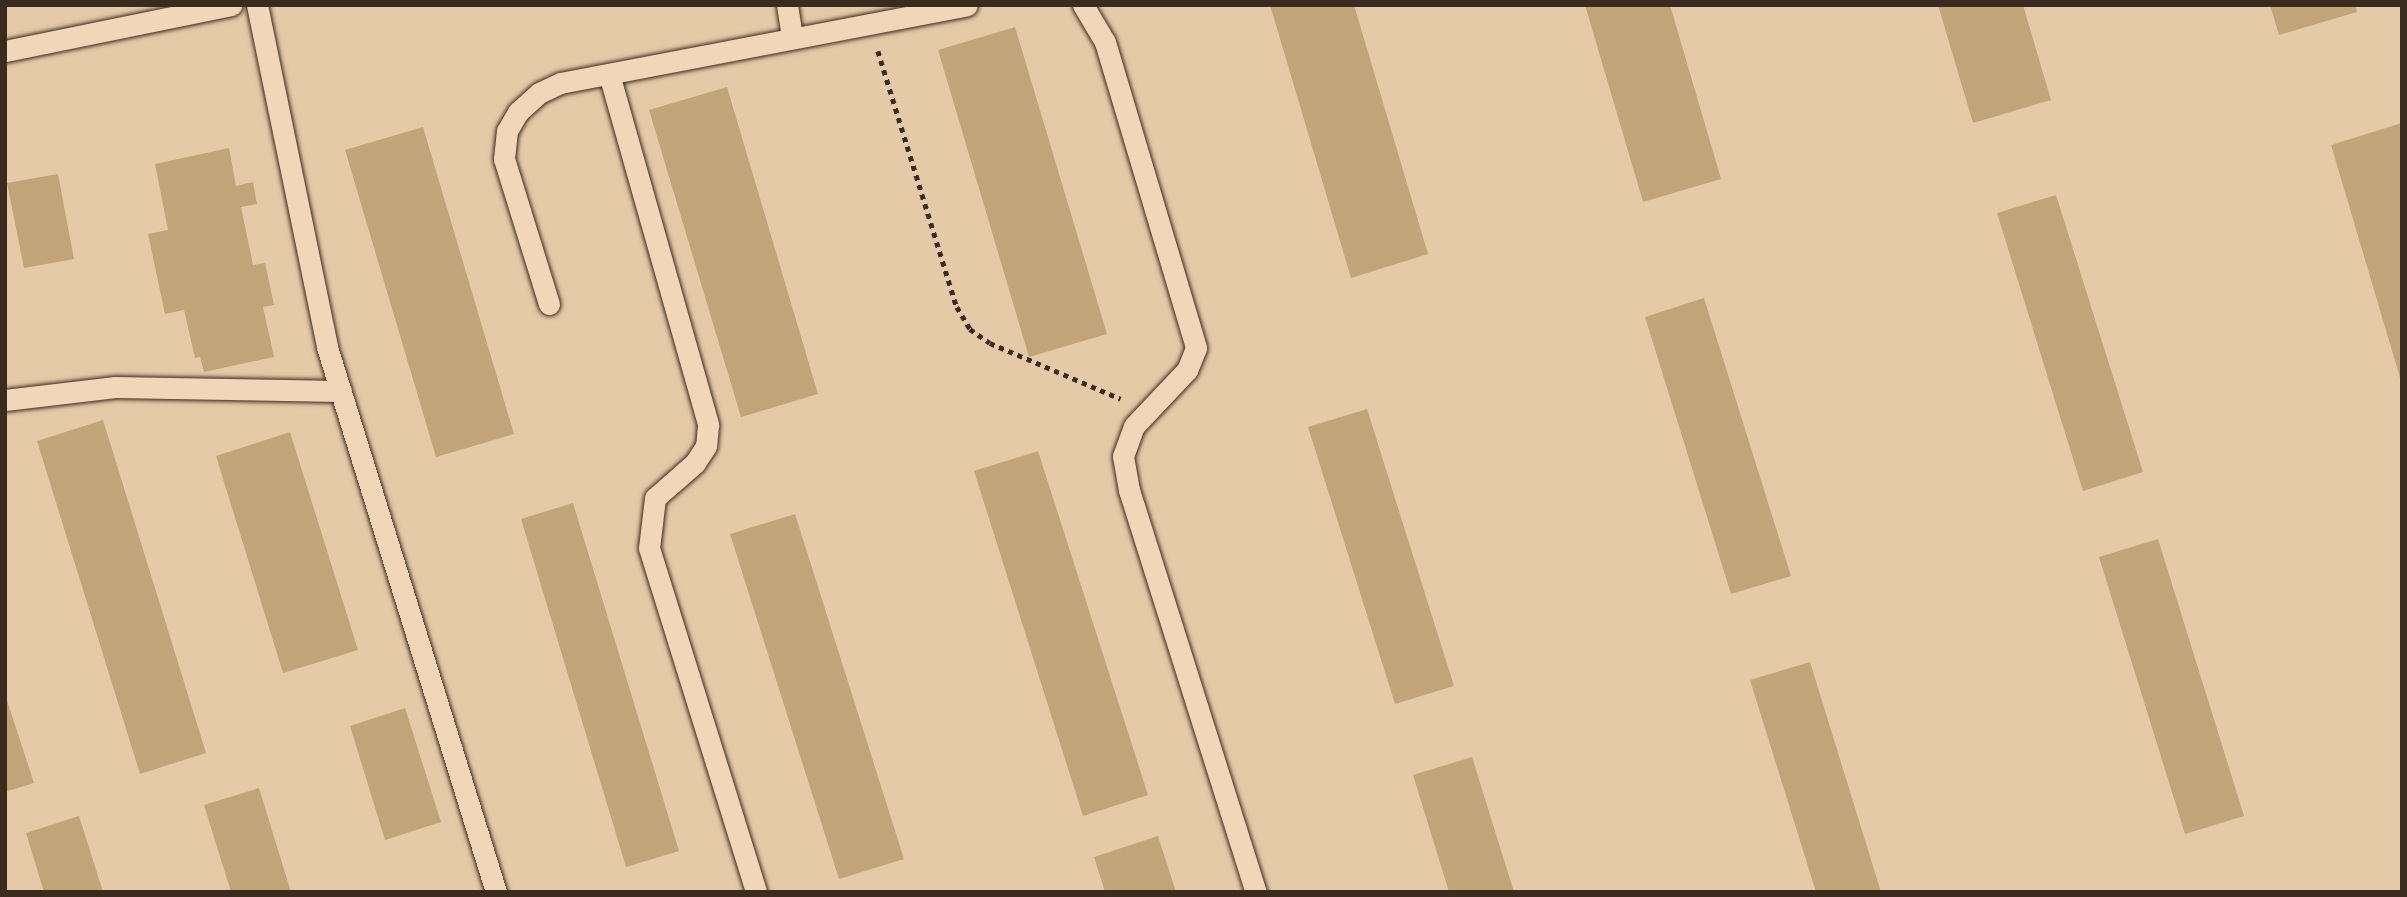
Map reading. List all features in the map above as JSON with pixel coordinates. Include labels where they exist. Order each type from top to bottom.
[{"type":"lane","points":[[5,51],[231,5]]},
{"type":"lane","points":[[257,5],[303,243],[341,391],[496,892]]},
{"type":"lane","points":[[786,5],[792,38]]},
{"type":"lane","points":[[549,304],[504,159],[507,131],[518,112],[539,93],[559,83],[792,38],[867,15],[967,5]]},
{"type":"lane","points":[[1083,5],[1105,42],[1196,348],[1186,370],[1134,426],[1123,456],[1129,490],[1256,892]]},
{"type":"lane","points":[[609,74],[708,425],[706,446],[695,463],[655,498],[649,548],[756,892]]},
{"type":"lane","points":[[5,400],[115,387],[341,391]]},
{"type":"path","points":[[867,15],[957,307],[971,329],[990,343],[1148,411]]},
{"type":"building","points":[[1270,5],[1354,5],[1428,254],[1351,278]]},
{"type":"building","points":[[1585,5],[1670,5],[1721,179],[1643,202]]},
{"type":"building","points":[[1938,5],[2023,5],[2051,100],[1973,123]]},
{"type":"building","points":[[2270,5],[2355,5],[2357,12],[2279,35]]},
{"type":"building","points":[[1015,27],[1107,334],[1029,357],[938,50]]},
{"type":"building","points":[[727,87],[818,394],[741,417],[649,110]]},
{"type":"building","points":[[2402,123],[2402,381],[2401,381],[2331,145]]},
{"type":"building","points":[[423,127],[514,434],[436,457],[345,150]]},
{"type":"building","points":[[229,148],[236,186],[253,182],[257,204],[241,207],[253,265],[265,263],[274,305],[263,307],[274,357],[204,372],[200,357],[195,358],[184,310],[165,314],[148,234],[168,230],[155,164]]},
{"type":"building","points":[[58,174],[74,259],[24,268],[7,183]]},
{"type":"building","points":[[2056,195],[2143,472],[2083,491],[1997,213]]},
{"type":"building","points":[[1704,298],[1791,576],[1731,594],[1645,317]]},
{"type":"building","points":[[1367,409],[1454,686],[1395,704],[1308,427]]},
{"type":"building","points":[[103,420],[206,753],[140,774],[37,441]]},
{"type":"building","points":[[290,432],[358,650],[283,673],[216,456]]},
{"type":"building","points":[[1038,451],[1148,795],[1083,816],[974,471]]},
{"type":"building","points":[[573,503],[679,851],[626,867],[521,519]]},
{"type":"building","points":[[795,514],[904,859],[839,879],[730,534]]},
{"type":"building","points":[[2158,539],[2244,816],[2185,834],[2099,557]]},
{"type":"building","points":[[1810,662],[1881,892],[1816,892],[1750,680]]},
{"type":"building","points":[[5,694],[34,783],[5,792]]},
{"type":"building","points":[[405,708],[441,822],[385,840],[350,726]]},
{"type":"building","points":[[1472,757],[1514,892],[1449,892],[1413,775]]},
{"type":"building","points":[[259,788],[291,892],[231,892],[204,805]]},
{"type":"building","points":[[79,816],[103,892],[44,892],[26,833]]},
{"type":"building","points":[[1158,836],[1176,892],[1105,892],[1094,857]]}]
